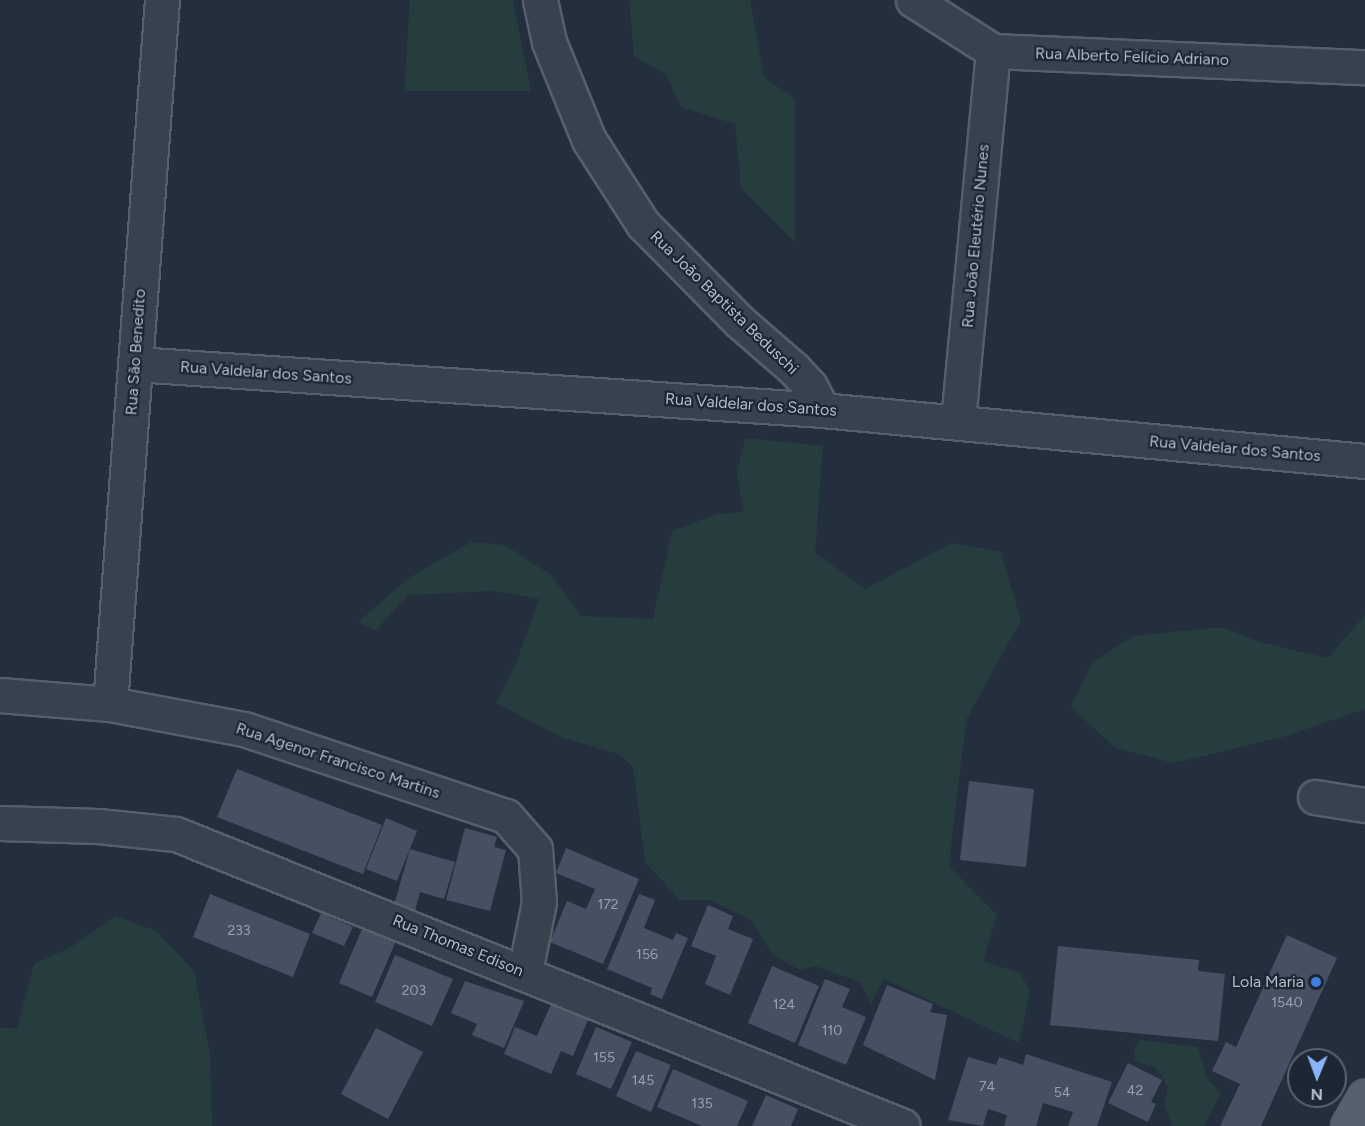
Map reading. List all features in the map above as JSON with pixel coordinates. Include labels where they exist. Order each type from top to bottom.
[{"type":"street","name":"Rua São Benedito","points":[[110,705],[162,0]]},
{"type":"street","name":"Rua João Baptista Beduschi","points":[[540,0],[549,42],[589,140],[643,224],[740,322],[794,369],[810,386],[822,410]]},
{"type":"street","points":[[913,0],[993,51]]},
{"type":"street","name":"Rua Alberto Felício Adriano","points":[[993,51],[1365,67]]},
{"type":"street","name":"Rua João Eleutério Nunes","points":[[958,421],[993,51]]},
{"type":"street","name":"Rua Valdelar dos Santos","points":[[135,364],[822,410],[1365,461]]},
{"type":"street","name":"Rua Agenor Francisco Martins","points":[[0,694],[110,705],[244,729],[506,816],[535,849],[539,902],[525,972]]},
{"type":"street","points":[[1315,797],[1365,805]]},
{"type":"street","name":"Rua Thomas Edison","points":[[0,824],[98,826],[176,834],[525,972],[903,1126]]},
{"type":"green space","points":[[410,0],[513,0],[531,91],[404,91]]},
{"type":"green space","points":[[629,0],[750,0],[764,77],[795,99],[795,242],[741,188],[735,124],[681,107],[666,74],[634,56]]},
{"type":"green space","points":[[745,438],[823,446],[815,553],[865,589],[952,543],[1001,552],[1021,620],[966,720],[949,866],[997,915],[983,961],[1020,973],[1030,991],[1019,1043],[884,979],[871,1004],[860,982],[815,966],[800,970],[772,954],[751,920],[709,900],[680,900],[645,862],[633,767],[619,754],[563,738],[496,703],[516,663],[539,599],[493,591],[408,595],[375,631],[358,622],[409,578],[471,542],[505,545],[551,575],[581,616],[653,619],[672,531],[717,514],[744,512],[737,475]]},
{"type":"green space","points":[[1365,615],[1365,709],[1283,737],[1173,763],[1114,747],[1071,707],[1092,663],[1133,636],[1222,627],[1259,642],[1328,658]]},
{"type":"green space","points":[[116,916],[156,931],[194,971],[210,1054],[212,1126],[0,1126],[0,1027],[17,1029],[34,964],[71,947]]},
{"type":"green space","points":[[1141,1040],[1198,1047],[1207,1079],[1221,1093],[1204,1126],[1172,1126],[1164,1104],[1168,1087],[1156,1068],[1135,1061],[1134,1050]]},
{"type":"building","points":[[237,769],[382,825],[363,874],[217,817]]},
{"type":"building","points":[[969,781],[1034,789],[1026,867],[960,860]]},
{"type":"building","points":[[386,818],[417,831],[397,881],[366,869]]},
{"type":"building","points":[[465,828],[497,837],[494,847],[506,850],[490,911],[446,900]]},
{"type":"building","points":[[566,848],[639,879],[603,964],[550,942],[567,901],[586,909],[595,889],[556,873]]},
{"type":"building","points":[[410,849],[455,862],[444,899],[420,892],[415,911],[394,905]]},
{"type":"building","points":[[210,894],[310,934],[293,977],[193,937]]},
{"type":"building","points":[[639,894],[655,900],[644,928],[673,940],[676,933],[688,938],[662,999],[650,994],[652,988],[607,969]]},
{"type":"building","points":[[708,905],[733,916],[728,929],[753,939],[730,995],[705,984],[716,956],[691,946]]},
{"type":"building","points":[[321,913],[353,927],[344,946],[312,933]]},
{"type":"building","points":[[362,929],[395,943],[372,997],[339,983]]},
{"type":"building","points":[[1287,935],[1337,958],[1296,1048],[1287,1048],[1287,1069],[1261,1126],[1220,1126],[1240,1084],[1212,1071],[1226,1042],[1236,1047]]},
{"type":"building","points":[[1058,946],[1199,960],[1198,971],[1225,974],[1218,1041],[1050,1025]]},
{"type":"building","points":[[395,955],[453,979],[432,1026],[375,1002]]},
{"type":"building","points":[[772,966],[819,986],[795,1043],[748,1023]]},
{"type":"building","points":[[825,979],[850,989],[842,1007],[866,1017],[846,1065],[798,1045]]},
{"type":"building","points":[[465,981],[524,1001],[504,1048],[472,1035],[477,1024],[451,1013]]},
{"type":"building","points":[[887,985],[933,1004],[930,1012],[947,1015],[935,1080],[863,1045]]},
{"type":"building","points":[[551,1004],[588,1020],[573,1056],[561,1051],[551,1074],[504,1054],[515,1027],[537,1036]]},
{"type":"building","points":[[596,1027],[632,1042],[611,1089],[576,1074]]},
{"type":"building","points":[[376,1028],[423,1052],[388,1119],[341,1094]]},
{"type":"building","points":[[636,1051],[671,1065],[651,1112],[616,1096]]},
{"type":"building","points":[[1026,1054],[1112,1082],[1097,1126],[1068,1126],[1073,1112],[1043,1103],[1036,1126],[1004,1126],[1007,1115],[988,1109],[983,1126],[948,1120],[968,1057],[996,1065],[999,1057],[1023,1065]]},
{"type":"building","points":[[1128,1063],[1162,1080],[1151,1102],[1156,1104],[1148,1122],[1108,1103]]},
{"type":"building","points":[[673,1069],[748,1101],[737,1126],[702,1126],[657,1107]]},
{"type":"building","points":[[766,1095],[798,1109],[791,1126],[752,1126]]},
{"type":"place","name":"Lola Maria","points":[[1316,982]]}]
